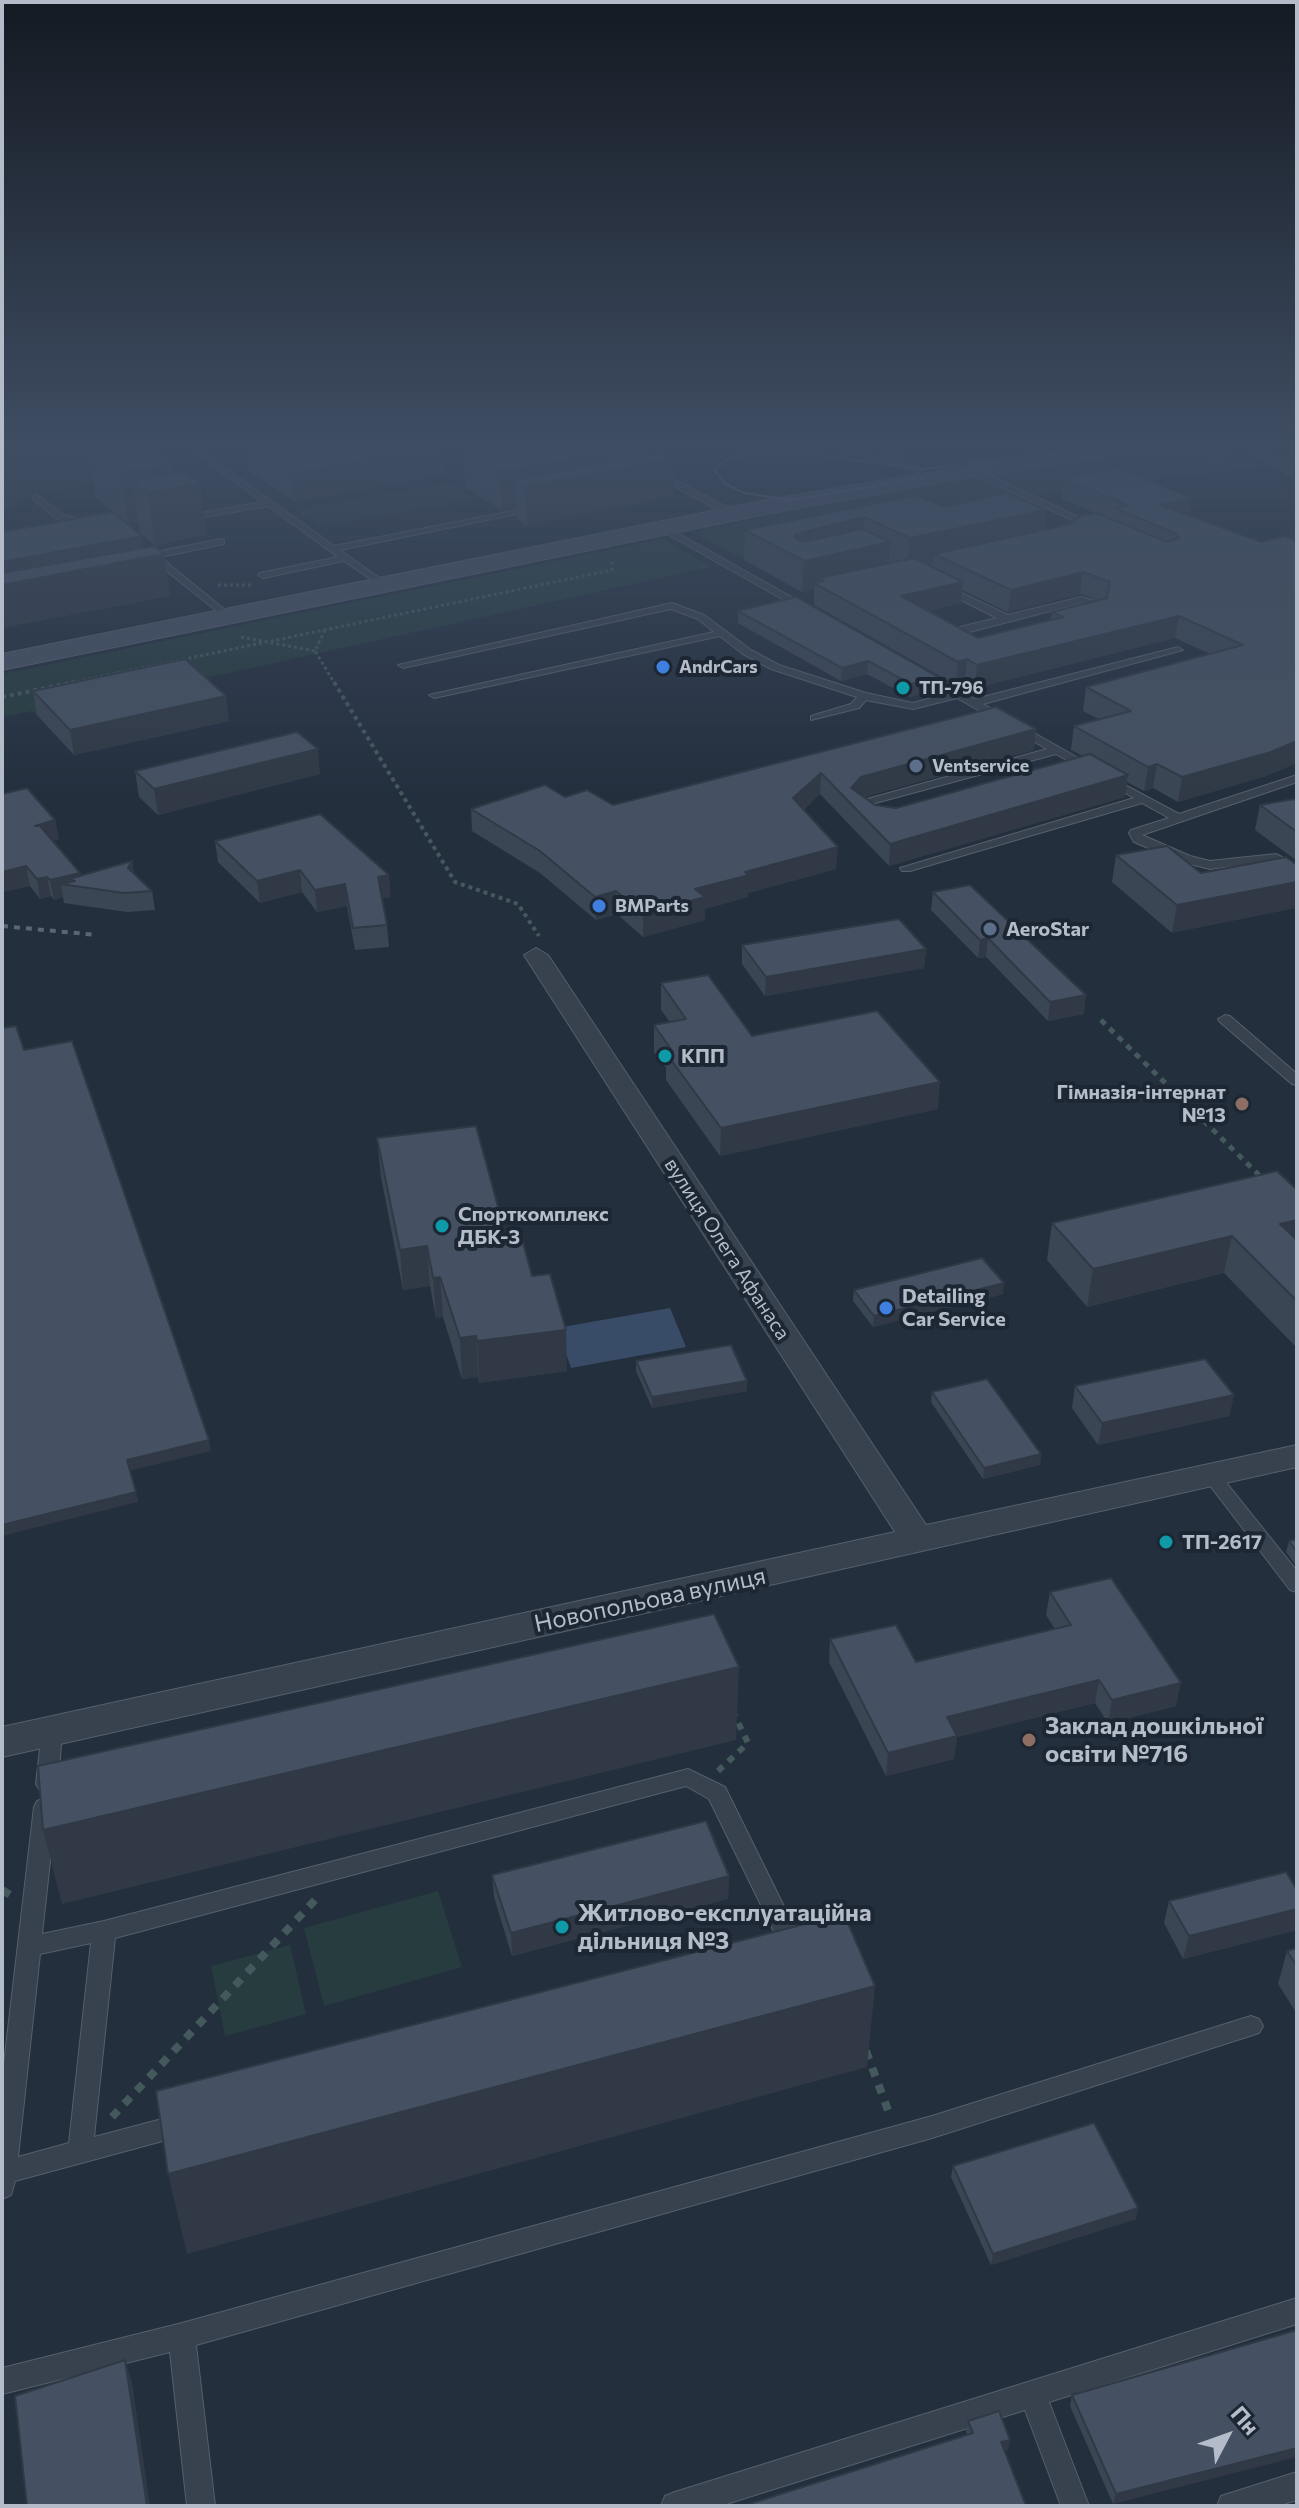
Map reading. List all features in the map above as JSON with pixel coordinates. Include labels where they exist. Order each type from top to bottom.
[{"type":"main road","points":[[2,662],[232,626],[382,584],[487,563]]},
{"type":"street","name":"вулиця Олега Афанаса","points":[[536,955],[919,1542]]},
{"type":"street","name":"Новопольова вулиця","points":[[2,1742],[919,1542],[1297,1456]]},
{"type":"lane","points":[[161,563],[232,626]]},
{"type":"lane","points":[[263,575],[321,563]]},
{"type":"lane","points":[[352,563],[382,584]]},
{"type":"lane","points":[[725,563],[817,615]]},
{"type":"lane","points":[[164,580],[178,577]]},
{"type":"lane","points":[[927,580],[1006,618],[1081,600],[1100,605],[1100,615],[977,646],[963,646],[948,637],[951,632],[1006,618]]},
{"type":"lane","points":[[791,600],[806,597]]},
{"type":"lane","points":[[403,665],[659,607],[678,607],[701,617],[775,667],[864,696],[913,706],[959,694]]},
{"type":"lane","points":[[434,695],[722,633]]},
{"type":"lane","points":[[973,703],[1178,650]]},
{"type":"lane","points":[[907,665],[1178,818]]},
{"type":"lane","points":[[815,718],[855,706],[864,696]]},
{"type":"lane","points":[[982,720],[997,716]]},
{"type":"lane","points":[[879,821],[859,809],[864,803],[1058,750]]},
{"type":"lane","points":[[1074,772],[1089,768]]},
{"type":"lane","points":[[1297,778],[1135,833],[1138,839],[1210,865],[1272,857],[1297,870]]},
{"type":"lane","points":[[906,868],[1143,799]]},
{"type":"lane","points":[[1225,1019],[1297,1081]]},
{"type":"lane","points":[[1211,1475],[1297,1585]]},
{"type":"lane","points":[[52,1731],[31,1946],[3,2179],[80,2152],[202,2119]]},
{"type":"lane","points":[[31,1946],[104,1931],[688,1777],[717,1793],[798,1958],[783,1962]]},
{"type":"lane","points":[[80,2152],[104,1931]]},
{"type":"lane","points":[[2,2381],[182,2336],[932,2127],[1251,2026]]},
{"type":"lane","points":[[675,2506],[1297,2311]]},
{"type":"lane","points":[[182,2336],[201,2506]]},
{"type":"lane","points":[[1033,2395],[1075,2506]]},
{"type":"lane","points":[[1231,2506],[1297,2486]]},
{"type":"path","points":[[2,697],[612,570],[612,563]]},
{"type":"path","points":[[178,577],[205,585],[256,585]]},
{"type":"path","points":[[232,626],[260,643],[315,651]]},
{"type":"path","points":[[315,651],[325,629]]},
{"type":"path","points":[[315,651],[455,882],[518,904],[541,939],[536,955]]},
{"type":"path","points":[[1101,1020],[1273,1189]]},
{"type":"path","points":[[702,1785],[748,1743],[729,1702]]},
{"type":"path","points":[[80,2152],[347,1867]]},
{"type":"path","points":[[865,2048],[898,2135]]},
{"type":"green space","points":[[545,563],[704,563],[711,567],[37,715],[32,711],[2,717],[2,674]]},
{"type":"green space","points":[[438,1891],[462,1967],[324,2006],[304,1928]]},
{"type":"green space","points":[[290,1945],[306,2014],[225,2036],[211,1966]]},
{"type":"water","points":[[670,1308],[686,1347],[571,1368],[557,1328]]},
{"type":"building","points":[[58,563],[117,563],[2,585],[2,573]]},
{"type":"building","points":[[890,563],[924,563],[963,582],[901,596],[978,638],[1063,617],[1052,612],[1107,598],[1110,582],[1083,572],[1011,590],[953,563],[1297,563],[1297,741],[1271,752],[1182,777],[1157,764],[1148,767],[1074,726],[1131,711],[1086,687],[1243,645],[1179,616],[977,665],[967,659],[958,662],[814,583],[824,581],[819,578]]},
{"type":"building","points":[[796,597],[938,677],[911,684],[868,661],[842,668],[738,611]]},
{"type":"building","points":[[185,659],[226,696],[70,730],[33,691]]},
{"type":"building","points":[[996,707],[1036,729],[861,777],[851,788],[875,805],[896,808],[1090,754],[1128,775],[890,844],[821,773],[793,798],[838,847],[695,889],[705,897],[643,914],[616,891],[595,897],[540,851],[471,809],[545,785],[565,797],[587,790],[613,805]]},
{"type":"building","points":[[297,732],[318,749],[154,789],[135,771]]},
{"type":"building","points":[[27,788],[55,820],[35,826],[40,826],[80,873],[50,880],[47,877],[37,879],[26,866],[2,872],[2,794]]},
{"type":"building","points":[[1294,799],[1297,802],[1297,832],[1260,805]]},
{"type":"building","points":[[320,814],[389,875],[378,877],[387,925],[353,928],[345,884],[315,890],[300,870],[257,881],[215,841]]},
{"type":"building","points":[[1167,846],[1201,873],[1286,857],[1297,865],[1297,882],[1177,905],[1116,855]]},
{"type":"building","points":[[132,861],[128,868],[152,891],[124,893],[61,884],[75,881],[69,879]]},
{"type":"building","points":[[970,885],[1086,995],[1050,1002],[988,938],[980,940],[933,892]]},
{"type":"building","points":[[899,919],[926,949],[766,977],[742,945]]},
{"type":"building","points":[[708,975],[752,1036],[877,1011],[940,1082],[721,1128],[666,1053],[673,1052],[654,1025],[686,1019],[661,983]]},
{"type":"building","points":[[16,1026],[24,1050],[72,1041],[209,1440],[127,1460],[136,1492],[2,1525],[2,1028]]},
{"type":"building","name":"Спорткомплекс ДБК-3","points":[[476,1126],[506,1236],[521,1235],[532,1276],[550,1274],[566,1330],[477,1341],[476,1336],[460,1338],[440,1277],[433,1278],[427,1246],[400,1250],[377,1138]]},
{"type":"building","points":[[1277,1171],[1297,1190],[1297,1220],[1280,1224],[1297,1240],[1297,1301],[1232,1236],[1093,1269],[1052,1223]]},
{"type":"building","points":[[982,1258],[1004,1283],[874,1316],[854,1290]]},
{"type":"building","points":[[731,1345],[747,1381],[652,1397],[636,1361]]},
{"type":"building","points":[[1205,1359],[1234,1395],[1102,1423],[1075,1386]]},
{"type":"building","points":[[987,1379],[1041,1454],[984,1468],[932,1392]]},
{"type":"building","points":[[1297,1539],[1297,1552],[1289,1541]]},
{"type":"building","points":[[1111,1578],[1181,1683],[1112,1700],[1099,1680],[947,1717],[957,1736],[888,1753],[830,1639],[896,1625],[916,1662],[1071,1625],[1050,1592]]},
{"type":"building","points":[[714,1614],[739,1667],[43,1830],[38,1766]]},
{"type":"building","name":"Житлово-експлуатаційна дільниця №3","points":[[706,1821],[729,1876],[511,1933],[492,1875]]},
{"type":"building","points":[[1286,1872],[1297,1890],[1297,1909],[1189,1936],[1169,1901]]},
{"type":"building","points":[[844,1914],[875,1986],[168,2174],[156,2091]]},
{"type":"building","points":[[1297,1948],[1297,1966],[1287,1951]]},
{"type":"building","points":[[1094,2123],[1138,2208],[993,2254],[953,2166]]},
{"type":"building","points":[[1297,2330],[1297,2448],[1116,2494],[1072,2395]]},
{"type":"building","points":[[125,2360],[147,2506],[27,2506],[15,2396]]},
{"type":"building","points":[[999,2411],[1010,2440],[1001,2442],[1026,2506],[743,2506],[973,2433],[968,2421]]},
{"type":"railway","points":[[2,926],[97,935]]},
{"type":"place","name":"AndrCars","points":[[663,667]]},
{"type":"place","name":"ТП-796","points":[[903,688]]},
{"type":"place","name":"Ventservice","points":[[916,766]]},
{"type":"place","name":"BMParts","points":[[599,906]]},
{"type":"place","name":"AeroStar","points":[[990,929]]},
{"type":"place","name":"КПП","points":[[665,1056]]},
{"type":"place","name":"Гімназія-інтернат №13","points":[[1242,1104]]},
{"type":"place","name":"Спорткомплекс ДБК-3","points":[[442,1226]]},
{"type":"place","name":"Detailing Car Service","points":[[886,1308]]},
{"type":"place","name":"ТП-2617","points":[[1166,1542]]},
{"type":"place","name":"Заклад дошкільної освіти №716","points":[[1029,1740]]},
{"type":"place","name":"Житлово-експлуатаційна дільниця №3","points":[[562,1927]]}]
